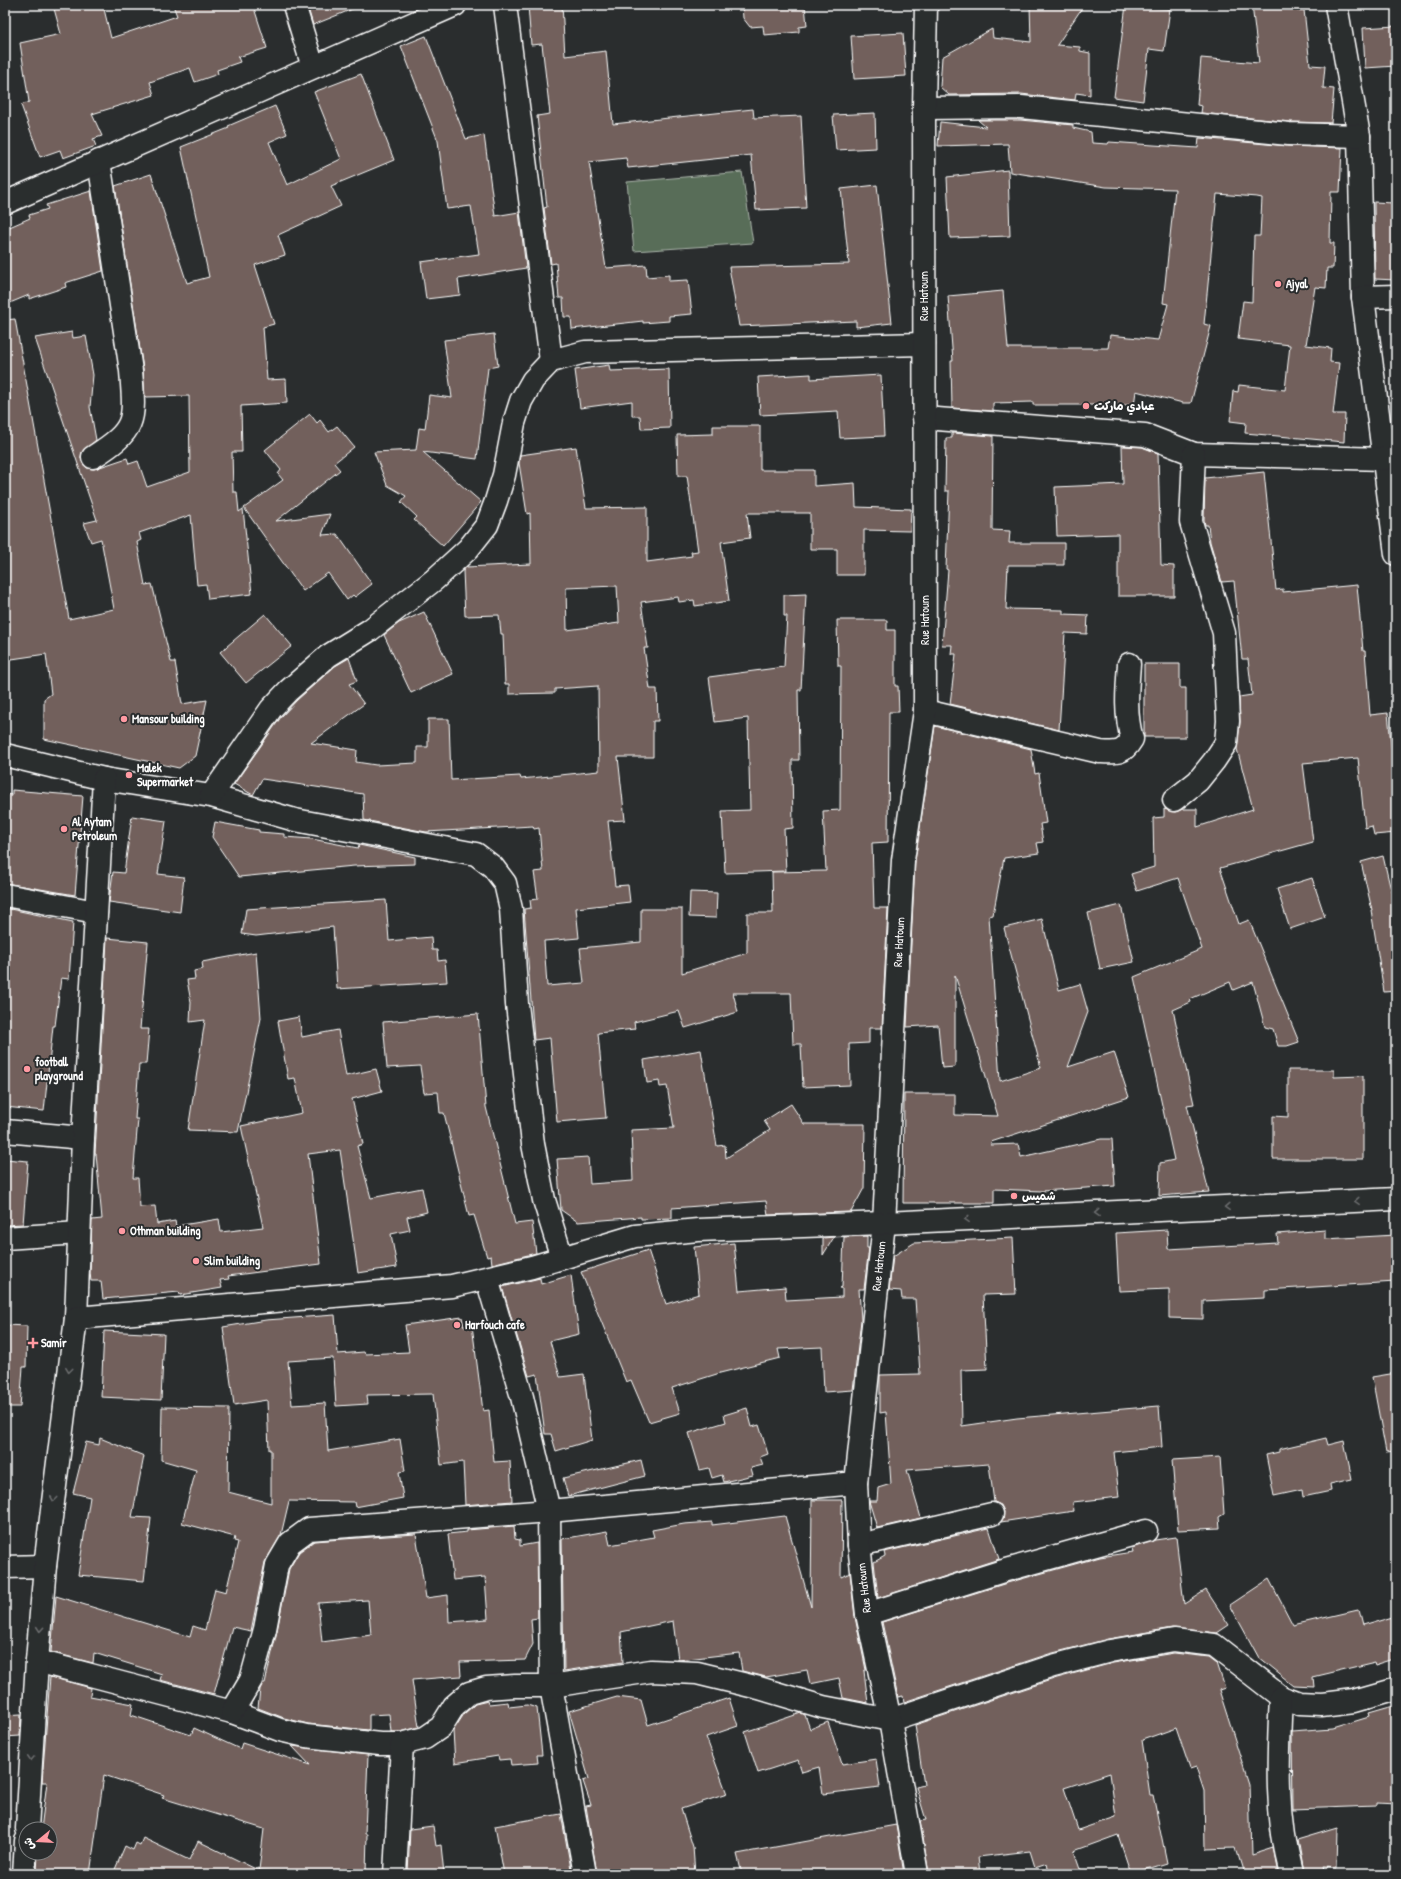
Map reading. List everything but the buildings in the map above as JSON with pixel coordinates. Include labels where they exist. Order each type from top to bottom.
[{"type":"street","points":[[294,5],[313,67]]},
{"type":"street","points":[[5,203],[455,5]]},
{"type":"street","points":[[505,5],[551,361]]},
{"type":"street","name":"Rue Hatoum","points":[[917,1874],[890,1720],[867,1614],[859,1545],[856,1483],[884,1223],[903,860],[925,711],[924,108],[926,5]]},
{"type":"street","points":[[1336,5],[1359,136],[1363,297],[1384,459],[1393,506],[1396,554]]},
{"type":"street","points":[[924,108],[1021,107],[1289,134],[1359,136]]},
{"type":"street","points":[[93,457],[116,443],[125,432],[132,419],[133,401],[131,371],[99,161]]},
{"type":"street","points":[[1363,297],[1396,296]]},
{"type":"street","points":[[211,796],[271,710],[288,690],[328,656],[370,630],[434,580],[473,543],[487,525],[496,501],[504,475],[514,423],[521,401],[532,380],[551,361],[584,352],[924,344]]},
{"type":"street","points":[[924,418],[1145,435],[1194,454],[1384,459]]},
{"type":"street","points":[[1174,800],[1198,780],[1222,749],[1226,743],[1228,721],[1224,634],[1191,522],[1194,454]]},
{"type":"street","points":[[925,711],[1100,752],[1117,752],[1127,748],[1132,739],[1127,723],[1129,664]]},
{"type":"street","points":[[5,755],[104,779],[211,796],[295,820],[476,854],[493,867],[505,883],[511,909],[520,1026],[533,1144],[544,1200],[562,1258]]},
{"type":"street","points":[[27,1821],[37,1661],[45,1566],[76,1318],[83,1138],[104,779]]},
{"type":"street","points":[[5,895],[96,912]]},
{"type":"street","points":[[5,1131],[83,1138]]},
{"type":"street","points":[[76,1318],[452,1286],[487,1279],[634,1236],[698,1230],[884,1223],[1396,1199]]},
{"type":"street","points":[[5,1238],[79,1233]]},
{"type":"street","points":[[487,1279],[522,1398],[549,1511],[551,1686],[584,1874]]},
{"type":"street","points":[[232,1712],[251,1680],[265,1629],[277,1566],[290,1543],[309,1529],[549,1511],[856,1483]]},
{"type":"street","points":[[859,1545],[992,1514]]},
{"type":"street","points":[[867,1614],[1003,1571],[1146,1531]]},
{"type":"street","points":[[5,1567],[45,1566]]},
{"type":"street","points":[[37,1661],[232,1712],[280,1730],[306,1736],[380,1744],[402,1744],[425,1738],[441,1727],[454,1706],[469,1694],[494,1688],[551,1686],[651,1671],[698,1673],[759,1688],[823,1707],[890,1720],[1053,1666],[1110,1651],[1174,1640],[1214,1645],[1280,1697],[1300,1704],[1321,1705],[1354,1701],[1396,1689]]},
{"type":"street","points":[[1280,1697],[1278,1781],[1280,1823],[1291,1874]]},
{"type":"street","points":[[395,1874],[402,1744]]},
{"type":"street","points":[[24,1874],[25,1861]]},
{"type":"green space","points":[[742,172],[753,243],[634,251],[627,182]]},
{"type":"place","name":"Ajyal","points":[[1278,284]]},
{"type":"place","name":"عبادي ماركت","points":[[1086,406]]},
{"type":"place","name":"Mansour building","points":[[124,719]]},
{"type":"place","name":"Malek Supermarket","points":[[129,775]]},
{"type":"place","name":"Al Aytam Petroleum","points":[[64,829]]},
{"type":"place","name":"football playground","points":[[27,1069]]},
{"type":"place","name":"شميس","points":[[1014,1196]]},
{"type":"place","name":"Othman building","points":[[122,1231]]},
{"type":"place","name":"Slim building","points":[[196,1261]]},
{"type":"place","name":"Harfouch cafe","points":[[457,1325]]},
{"type":"place","name":"Samir","points":[[33,1343]]}]
